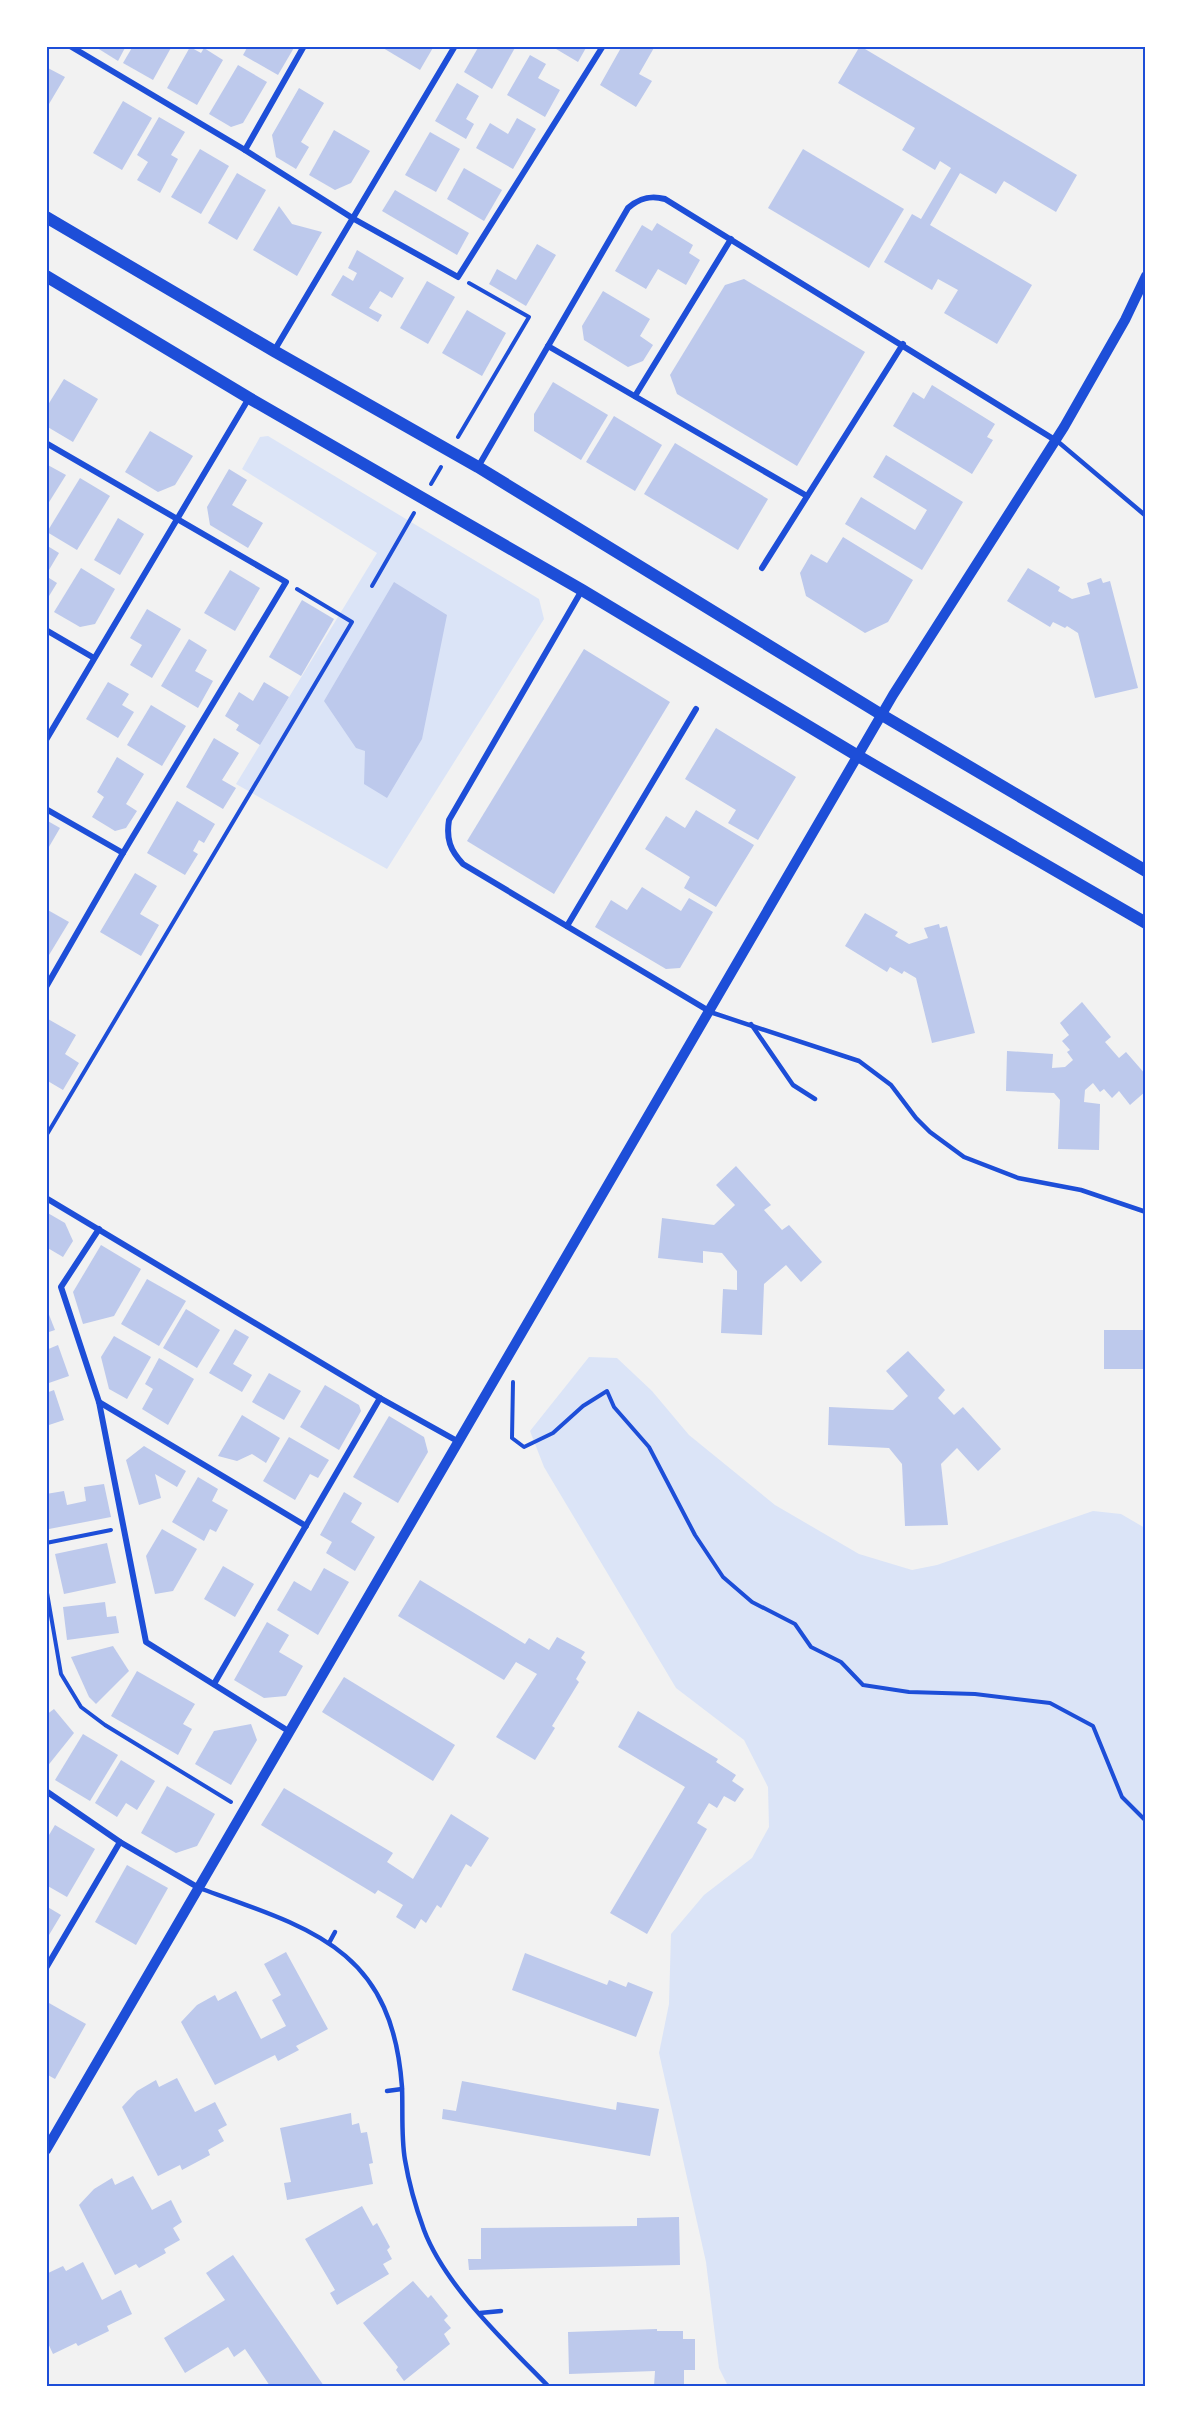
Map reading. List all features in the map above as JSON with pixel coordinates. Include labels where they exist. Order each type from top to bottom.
[{"type":"main road","points":[[46,217],[478,467],[882,715],[1146,871]]},
{"type":"main road","points":[[46,276],[249,398],[582,590],[858,756],[1146,923]]},
{"type":"street","points":[[70,46],[245,150],[354,219],[458,277],[603,46]]},
{"type":"street","points":[[245,150],[304,46]]},
{"type":"street","points":[[274,351],[455,46]]},
{"type":"street","points":[[478,467],[628,208],[645,197],[665,199],[1055,440]]},
{"type":"street","points":[[635,396],[731,239]]},
{"type":"street","points":[[46,2150],[512,1354],[882,715],[1055,440],[1125,320],[1146,276]]},
{"type":"street","points":[[762,568],[903,344]]},
{"type":"street","points":[[548,346],[807,496]]},
{"type":"street","points":[[46,740],[249,398]]},
{"type":"street","points":[[46,443],[286,582],[123,853],[46,987]]},
{"type":"street","points":[[582,590],[448,820],[449,844],[454,855],[463,864],[710,1012]]},
{"type":"street","points":[[46,630],[94,658]]},
{"type":"street","points":[[567,926],[696,709]]},
{"type":"street","points":[[46,808],[123,853]]},
{"type":"street","points":[[46,1198],[380,1398],[460,1443]]},
{"type":"street","points":[[99,1229],[61,1287],[99,1402],[146,1642],[290,1732]]},
{"type":"street","points":[[214,1684],[380,1398]]},
{"type":"street","points":[[99,1402],[306,1526]]},
{"type":"street","points":[[46,1791],[120,1842],[200,1888]]},
{"type":"street","points":[[46,1968],[120,1842]]},
{"type":"lane","points":[[1055,440],[1146,516]]},
{"type":"lane","points":[[710,1012],[859,1061],[891,1085],[916,1118],[930,1132],[964,1157],[1018,1178],[1081,1190],[1146,1212]]},
{"type":"lane","points":[[751,1024],[793,1085],[815,1099]]},
{"type":"lane","points":[[200,1888],[290,1922],[329,1943],[361,1971],[378,1993],[394,2034],[402,2089],[405,2158],[425,2233],[454,2281],[480,2313],[548,2386]]},
{"type":"lane","points":[[329,1943],[335,1932]]},
{"type":"lane","points":[[387,2091],[402,2089]]},
{"type":"lane","points":[[480,2313],[501,2311]]},
{"type":"path","points":[[456,439],[529,317],[458,277]]},
{"type":"path","points":[[427,490],[445,459]]},
{"type":"path","points":[[372,586],[416,510]]},
{"type":"path","points":[[46,1136],[352,622],[286,582]]},
{"type":"path","points":[[512,1354],[514,1403],[512,1438],[524,1448],[553,1433],[583,1406],[607,1391],[614,1407],[649,1447],[695,1536],[723,1577],[752,1602],[795,1624],[811,1647],[841,1662],[863,1685],[909,1692],[975,1694],[1050,1703],[1093,1726],[1122,1797],[1146,1821]]},
{"type":"path","points":[[46,1543],[124,1527]]},
{"type":"path","points":[[46,1587],[61,1674],[81,1707],[105,1725],[244,1810]]},
{"type":"shaded area","points":[[268,436],[539,599],[544,619],[387,869],[236,784],[377,553],[242,469],[260,437]]},
{"type":"shaded area","points":[[589,1357],[617,1358],[652,1391],[689,1435],[775,1505],[859,1554],[912,1570],[937,1565],[1093,1511],[1121,1514],[1145,1528],[1145,2386],[728,2386],[719,2368],[706,2262],[659,2053],[669,2004],[671,1934],[704,1895],[752,1858],[769,1827],[768,1787],[744,1740],[676,1688],[544,1467],[530,1431]]},
{"type":"building","points":[[94,46],[126,46],[118,61]]},
{"type":"building","points":[[133,46],[172,46],[153,80],[123,63]]},
{"type":"building","points":[[248,46],[295,46],[278,75],[243,55]]},
{"type":"building","points":[[384,46],[434,46],[420,70],[383,48]]},
{"type":"building","points":[[479,46],[516,46],[492,89],[464,72]]},
{"type":"building","points":[[551,46],[587,46],[578,62]]},
{"type":"building","points":[[622,46],[655,46],[639,74],[652,81],[636,107],[600,85]]},
{"type":"building","points":[[860,46],[1077,175],[1056,212],[1004,181],[996,194],[960,173],[930,225],[1032,285],[997,344],[944,313],[958,290],[938,279],[932,290],[884,262],[912,214],[921,219],[951,168],[940,161],[935,170],[902,150],[915,128],[838,83]]},
{"type":"building","points":[[190,47],[201,53],[204,48],[223,60],[197,105],[167,88]]},
{"type":"building","points":[[530,55],[546,64],[538,78],[560,90],[545,117],[507,95]]},
{"type":"building","points":[[238,65],[267,82],[243,123],[231,127],[209,114]]},
{"type":"building","points":[[46,67],[65,77],[46,109]]},
{"type":"building","points":[[457,83],[479,96],[466,119],[474,124],[466,139],[435,121]]},
{"type":"building","points":[[299,88],[324,103],[301,142],[309,147],[296,169],[276,157],[272,135]]},
{"type":"building","points":[[123,101],[152,118],[122,170],[93,153]]},
{"type":"building","points":[[159,117],[185,132],[171,155],[178,159],[160,193],[137,180],[148,162],[137,155]]},
{"type":"building","points":[[517,118],[536,129],[513,169],[476,148],[490,123],[508,134]]},
{"type":"building","points":[[334,130],[370,151],[351,183],[335,190],[309,175]]},
{"type":"building","points":[[430,132],[460,149],[436,192],[405,175]]},
{"type":"building","points":[[200,149],[229,166],[201,214],[171,197]]},
{"type":"building","points":[[803,149],[904,209],[869,268],[768,208]]},
{"type":"building","points":[[464,168],[502,190],[484,221],[447,199]]},
{"type":"building","points":[[237,173],[266,190],[237,240],[208,223]]},
{"type":"building","points":[[395,190],[469,233],[457,255],[382,211]]},
{"type":"building","points":[[279,206],[292,224],[322,232],[297,276],[253,250]]},
{"type":"building","points":[[657,223],[693,245],[689,253],[700,260],[686,285],[658,269],[646,289],[615,271],[642,225],[652,231]]},
{"type":"building","points":[[537,244],[556,255],[526,306],[489,284],[497,269],[516,280]]},
{"type":"building","points":[[357,250],[404,278],[392,298],[380,291],[369,308],[382,315],[378,322],[331,295],[343,275],[353,281],[357,273],[348,268]]},
{"type":"building","points":[[744,279],[865,352],[797,466],[677,394],[670,375],[725,285]]},
{"type":"building","points":[[427,281],[455,297],[428,344],[400,328]]},
{"type":"building","points":[[603,291],[650,319],[640,336],[653,345],[643,361],[628,367],[584,340],[582,326]]},
{"type":"building","points":[[467,310],[506,333],[482,376],[442,353]]},
{"type":"building","points":[[64,379],[98,399],[73,442],[46,426],[46,408]]},
{"type":"building","points":[[553,382],[608,415],[581,460],[534,431],[534,414]]},
{"type":"building","points":[[932,385],[995,424],[987,437],[993,440],[972,474],[893,426],[913,392],[924,399]]},
{"type":"building","points":[[614,416],[662,445],[635,491],[586,462]]},
{"type":"building","points":[[150,431],[193,456],[175,485],[158,492],[125,472]]},
{"type":"building","points":[[675,443],[768,499],[738,550],[644,494]]},
{"type":"building","points":[[886,455],[963,502],[922,570],[845,524],[861,497],[915,530],[927,510],[873,477]]},
{"type":"building","points":[[46,464],[66,475],[46,507]]},
{"type":"building","points":[[229,469],[247,480],[232,505],[263,523],[248,548],[210,525],[207,507]]},
{"type":"building","points":[[80,478],[110,496],[77,550],[47,532]]},
{"type":"building","points":[[118,518],[144,534],[120,575],[94,560]]},
{"type":"building","points":[[843,537],[913,580],[888,622],[865,633],[806,596],[800,573],[811,554],[827,563]]},
{"type":"building","points":[[46,545],[59,553],[46,575]]},
{"type":"building","points":[[81,568],[115,589],[95,624],[80,627],[54,612]]},
{"type":"building","points":[[1028,568],[1060,587],[1058,591],[1072,599],[1090,594],[1087,583],[1101,578],[1103,583],[1110,581],[1138,688],[1095,698],[1078,633],[1067,626],[1065,628],[1053,622],[1050,627],[1007,601]]},
{"type":"building","points":[[230,570],[260,588],[235,631],[204,613]]},
{"type":"building","points":[[46,576],[57,583],[46,601]]},
{"type":"building","points":[[394,582],[447,615],[422,739],[387,798],[364,784],[365,751],[356,748],[324,701]]},
{"type":"building","points":[[302,600],[334,619],[301,676],[269,657]]},
{"type":"building","points":[[147,609],[181,629],[152,678],[130,665],[142,645],[130,638]]},
{"type":"building","points":[[189,639],[207,650],[195,671],[213,681],[198,708],[161,686]]},
{"type":"building","points":[[584,649],[670,702],[554,894],[467,841]]},
{"type":"building","points":[[108,682],[129,694],[122,705],[134,712],[118,738],[86,719]]},
{"type":"building","points":[[264,682],[289,697],[260,745],[236,730],[239,725],[225,716],[239,692],[253,701]]},
{"type":"building","points":[[151,705],[186,726],[162,766],[127,745]]},
{"type":"building","points":[[716,728],[796,777],[758,840],[728,823],[736,810],[685,779]]},
{"type":"building","points":[[214,738],[239,753],[222,780],[236,788],[223,809],[186,787]]},
{"type":"building","points":[[117,757],[144,774],[126,804],[137,811],[126,828],[115,831],[92,817],[104,797],[97,792]]},
{"type":"building","points":[[177,801],[215,824],[204,843],[199,840],[193,851],[198,854],[185,875],[147,853]]},
{"type":"building","points":[[696,810],[754,845],[716,907],[684,888],[690,877],[645,849],[666,816],[685,828]]},
{"type":"building","points":[[46,820],[60,828],[46,852]]},
{"type":"building","points":[[135,873],[157,886],[140,914],[159,925],[141,956],[100,932]]},
{"type":"building","points":[[642,887],[681,911],[689,898],[713,912],[680,968],[666,969],[595,927],[611,900],[627,910]]},
{"type":"building","points":[[46,909],[69,922],[46,960]]},
{"type":"building","points":[[865,913],[898,932],[895,936],[909,944],[928,938],[924,928],[939,924],[940,928],[947,926],[975,1033],[932,1043],[916,978],[890,967],[887,972],[845,946]]},
{"type":"building","points":[[1082,1002],[1111,1037],[1105,1042],[1119,1058],[1126,1052],[1146,1075],[1146,1091],[1130,1105],[1119,1091],[1112,1098],[1104,1089],[1100,1092],[1093,1083],[1085,1090],[1084,1102],[1100,1104],[1099,1150],[1058,1149],[1060,1100],[1054,1093],[1006,1091],[1007,1051],[1053,1054],[1052,1068],[1065,1067],[1073,1060],[1067,1052],[1070,1050],[1062,1041],[1069,1035],[1060,1023]]},
{"type":"building","points":[[48,1019],[76,1035],[65,1054],[79,1063],[63,1090],[46,1080]]},
{"type":"building","points":[[736,1166],[771,1205],[764,1210],[782,1230],[789,1225],[822,1262],[801,1282],[786,1265],[764,1284],[762,1335],[721,1333],[723,1289],[737,1290],[737,1271],[722,1253],[703,1251],[703,1263],[658,1258],[662,1218],[714,1225],[735,1205],[716,1185]]},
{"type":"building","points":[[46,1212],[65,1223],[73,1241],[63,1257],[46,1247]]},
{"type":"building","points":[[101,1245],[141,1269],[114,1316],[83,1324],[73,1292]]},
{"type":"building","points":[[147,1279],[186,1301],[159,1346],[121,1324]]},
{"type":"building","points":[[46,1307],[55,1330],[46,1333]]},
{"type":"building","points":[[186,1309],[220,1330],[197,1368],[163,1348]]},
{"type":"building","points":[[235,1329],[249,1337],[233,1364],[252,1375],[242,1392],[209,1373]]},
{"type":"building","points":[[1104,1330],[1146,1330],[1146,1369],[1104,1369]]},
{"type":"building","points":[[114,1336],[151,1357],[127,1399],[109,1389],[101,1357]]},
{"type":"building","points":[[58,1345],[69,1376],[46,1384],[46,1350]]},
{"type":"building","points":[[908,1351],[945,1390],[938,1398],[954,1415],[963,1407],[1001,1449],[978,1471],[957,1448],[941,1464],[948,1525],[905,1526],[902,1464],[889,1448],[828,1445],[829,1407],[893,1410],[908,1396],[886,1371]]},
{"type":"building","points":[[159,1358],[194,1379],[168,1425],[142,1409],[153,1389],[145,1384]]},
{"type":"building","points":[[269,1373],[301,1391],[284,1420],[252,1402]]},
{"type":"building","points":[[325,1385],[359,1405],[361,1411],[339,1450],[300,1427]]},
{"type":"building","points":[[54,1390],[64,1420],[46,1426],[46,1393]]},
{"type":"building","points":[[242,1415],[280,1438],[266,1463],[252,1454],[237,1461],[218,1456]]},
{"type":"building","points":[[389,1416],[424,1437],[428,1452],[398,1503],[353,1477]]},
{"type":"building","points":[[289,1437],[329,1460],[318,1478],[310,1474],[295,1500],[263,1481]]},
{"type":"building","points":[[144,1446],[186,1471],[177,1487],[155,1474],[161,1498],[139,1505],[126,1460]]},
{"type":"building","points":[[198,1477],[218,1489],[212,1501],[228,1510],[216,1532],[210,1529],[204,1541],[172,1522]]},
{"type":"building","points":[[104,1484],[111,1517],[49,1529],[46,1494],[64,1491],[67,1505],[86,1501],[84,1487]]},
{"type":"building","points":[[344,1492],[362,1503],[351,1522],[375,1537],[355,1571],[326,1553],[332,1542],[320,1535]]},
{"type":"building","points":[[162,1529],[197,1549],[173,1591],[155,1594],[146,1556]]},
{"type":"building","points":[[107,1543],[116,1583],[64,1594],[55,1554]]},
{"type":"building","points":[[223,1566],[254,1584],[235,1617],[204,1599]]},
{"type":"building","points":[[324,1568],[349,1582],[318,1635],[277,1610],[294,1581],[311,1591]]},
{"type":"building","points":[[420,1580],[525,1644],[529,1638],[549,1650],[557,1637],[585,1652],[581,1658],[586,1662],[576,1679],[579,1682],[552,1726],[555,1728],[535,1760],[496,1737],[537,1674],[516,1662],[504,1680],[398,1616]]},
{"type":"building","points":[[105,1602],[107,1617],[116,1616],[119,1633],[67,1640],[63,1607]]},
{"type":"building","points":[[267,1622],[289,1635],[279,1652],[303,1666],[286,1696],[264,1698],[234,1680]]},
{"type":"building","points":[[113,1646],[129,1671],[96,1704],[89,1697],[71,1657]]},
{"type":"building","points":[[137,1671],[195,1704],[183,1724],[192,1729],[178,1755],[111,1716]]},
{"type":"building","points":[[344,1677],[455,1745],[433,1781],[322,1712]]},
{"type":"building","points":[[54,1709],[74,1733],[46,1768],[46,1715]]},
{"type":"building","points":[[638,1711],[718,1759],[716,1762],[736,1775],[732,1781],[744,1789],[735,1802],[724,1796],[717,1808],[709,1803],[697,1823],[707,1829],[647,1934],[610,1913],[685,1787],[618,1747]]},
{"type":"building","points":[[251,1724],[257,1740],[231,1785],[195,1764],[214,1731]]},
{"type":"building","points":[[83,1734],[118,1755],[90,1801],[55,1780]]},
{"type":"building","points":[[121,1760],[155,1781],[137,1810],[126,1803],[117,1817],[95,1803]]},
{"type":"building","points":[[167,1786],[215,1814],[197,1846],[176,1853],[141,1833]]},
{"type":"building","points":[[284,1788],[393,1853],[387,1862],[413,1879],[451,1814],[489,1838],[471,1867],[466,1864],[441,1908],[437,1905],[426,1923],[421,1919],[415,1929],[396,1917],[403,1905],[378,1890],[375,1894],[261,1825]]},
{"type":"building","points":[[55,1825],[95,1849],[67,1897],[46,1885],[46,1840]]},
{"type":"building","points":[[127,1865],[168,1888],[136,1945],[95,1922]]},
{"type":"building","points":[[46,1906],[61,1915],[46,1940]]},
{"type":"building","points":[[286,1952],[328,2029],[296,2046],[299,2050],[278,2061],[275,2055],[215,2085],[181,2022],[197,2005],[215,1995],[218,2001],[236,1991],[261,2039],[286,2026],[272,2000],[281,1995],[264,1964]]},
{"type":"building","points":[[525,1953],[607,1985],[609,1980],[626,1987],[628,1982],[653,1992],[636,2037],[512,1990]]},
{"type":"building","points":[[49,2003],[86,2024],[55,2079],[46,2074],[46,2008]]},
{"type":"building","points":[[177,2078],[195,2112],[215,2102],[227,2125],[218,2130],[224,2141],[208,2150],[210,2155],[182,2170],[180,2165],[158,2176],[122,2107],[137,2091],[156,2080],[159,2087]]},
{"type":"building","points":[[462,2081],[616,2110],[617,2102],[659,2109],[650,2156],[442,2119],[443,2109],[456,2111]]},
{"type":"building","points":[[351,2113],[352,2125],[359,2123],[361,2133],[367,2132],[373,2163],[369,2164],[373,2184],[287,2200],[284,2183],[291,2182],[280,2128]]},
{"type":"building","points":[[133,2176],[152,2210],[171,2200],[182,2222],[173,2228],[180,2240],[164,2249],[166,2253],[139,2268],[136,2264],[115,2275],[79,2205],[94,2189],[112,2178],[115,2185]]},
{"type":"building","points":[[362,2206],[373,2226],[377,2223],[390,2247],[387,2250],[392,2259],[383,2264],[389,2274],[337,2305],[330,2293],[335,2290],[305,2239]]},
{"type":"building","points":[[679,2217],[680,2265],[469,2270],[468,2259],[481,2259],[481,2228],[637,2226],[637,2218]]},
{"type":"building","points":[[233,2255],[324,2386],[270,2386],[245,2349],[234,2357],[228,2347],[185,2373],[164,2338],[225,2300],[206,2273]]},
{"type":"building","points":[[83,2262],[102,2300],[121,2290],[132,2314],[107,2326],[109,2331],[78,2346],[76,2343],[53,2354],[46,2339],[46,2274],[63,2266],[66,2271]]},
{"type":"building","points":[[413,2281],[428,2298],[431,2295],[448,2316],[444,2320],[451,2328],[444,2334],[450,2344],[404,2381],[396,2370],[398,2367],[363,2323]]},
{"type":"building","points":[[657,2329],[657,2331],[683,2331],[683,2339],[695,2339],[695,2370],[684,2370],[684,2386],[654,2386],[655,2371],[569,2374],[568,2332]]}]
